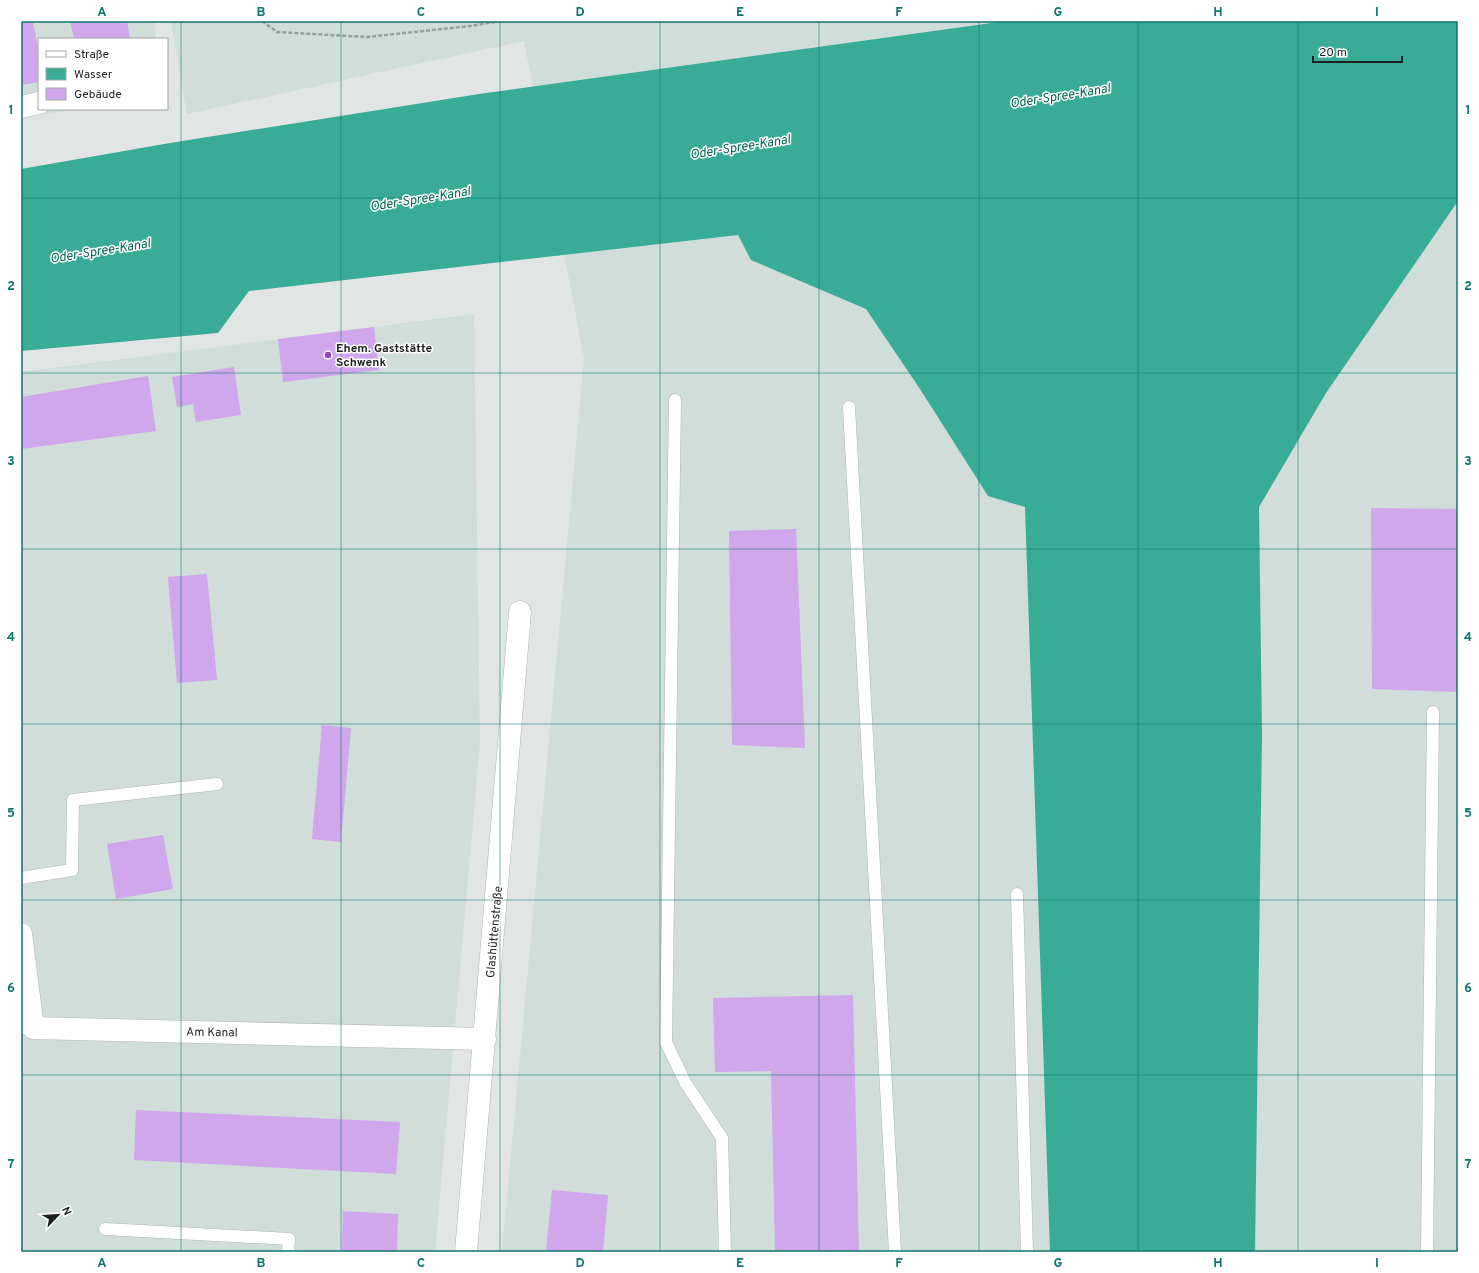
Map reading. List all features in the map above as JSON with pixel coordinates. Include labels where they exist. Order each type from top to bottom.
[{"type":"street","points":[[21,107],[38,103]]},
{"type":"street","name":"Glashüttenstraße","points":[[466,1252],[520,612]]},
{"type":"street","name":"Am Kanal","points":[[21,934],[25,1004],[33,1028],[485,1039]]},
{"type":"lane","points":[[675,400],[666,1042],[685,1082],[722,1138],[725,1252]]},
{"type":"lane","points":[[848,407],[895,1252]]},
{"type":"lane","points":[[1427,1252],[1433,712]]},
{"type":"lane","points":[[21,878],[72,870],[73,800],[217,784]]},
{"type":"lane","points":[[1017,894],[1027,1252]]},
{"type":"lane","points":[[105,1229],[289,1239],[288,1252]]},
{"type":"path","points":[[262,21],[277,32],[367,37],[470,26],[501,21]]},
{"type":"shaded area","points":[[21,21],[154,21],[156,38],[38,38],[38,110],[71,110],[21,118]]},
{"type":"shaded area","points":[[171,21],[1458,21],[1458,1252],[502,1252],[584,359],[524,41],[187,114]]},
{"type":"shaded area","points":[[474,314],[480,744],[435,1252],[21,1252],[21,372]]},
{"type":"water","name":"Oder-Spree-Kanal","points":[[1006,21],[1458,21],[1458,201],[1326,393],[1259,507],[1262,735],[1255,1252],[1050,1252],[1025,507],[988,496],[920,389],[866,309],[751,260],[738,235],[249,291],[218,333],[21,351],[21,169],[170,143],[479,94]]},
{"type":"building","points":[[21,21],[33,21],[38,49],[38,82],[21,85]]},
{"type":"building","points":[[70,21],[127,21],[130,38],[74,38]]},
{"type":"building","name":"Ehem. Gaststätte Schwenk","points":[[374,327],[379,370],[283,382],[278,339]]},
{"type":"building","points":[[234,367],[241,415],[196,422],[193,404],[177,407],[172,377]]},
{"type":"building","points":[[148,376],[156,431],[21,449],[21,397]]},
{"type":"building","points":[[1371,508],[1458,509],[1458,692],[1372,689]]},
{"type":"building","points":[[796,529],[805,748],[732,745],[729,531]]},
{"type":"building","points":[[207,574],[217,680],[177,683],[168,577]]},
{"type":"building","points":[[322,725],[351,728],[341,842],[312,839]]},
{"type":"building","points":[[163,835],[173,889],[116,899],[107,844]]},
{"type":"building","points":[[853,995],[859,1252],[775,1252],[771,1071],[715,1072],[713,998]]},
{"type":"building","points":[[136,1110],[400,1122],[396,1174],[134,1160]]},
{"type":"building","points":[[552,1190],[608,1195],[603,1252],[546,1252]]},
{"type":"building","points":[[343,1211],[398,1214],[397,1252],[342,1252]]},
{"type":"place","name":"Ehem. Gaststätte Schwenk","points":[[328,355]]}]
